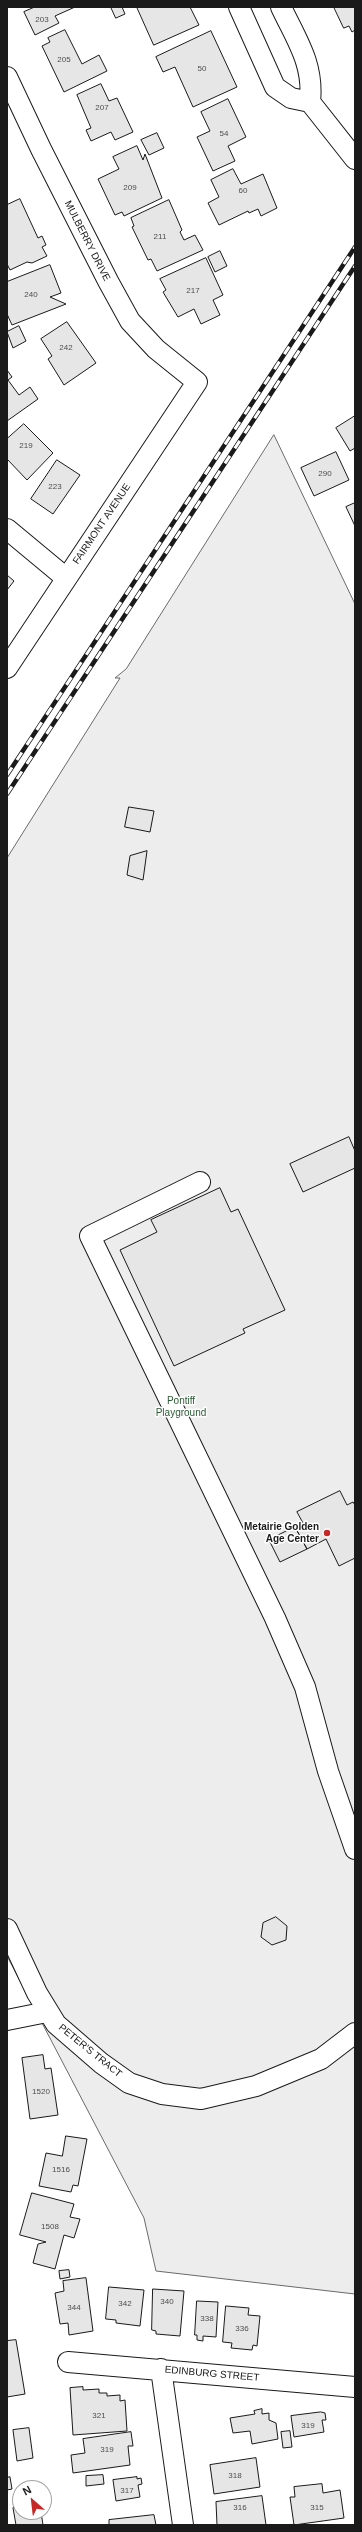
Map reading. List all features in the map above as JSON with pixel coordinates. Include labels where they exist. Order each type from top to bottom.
[{"type":"street","points":[[239,7],[275,87],[291,98],[310,102],[355,159]]},
{"type":"street","points":[[281,7],[309,68],[312,83],[310,102]]},
{"type":"street","name":"MULBERRY DRIVE","points":[[7,77],[44,156],[130,321],[156,350],[197,382]]},
{"type":"street","name":"FAIRMONT AVENUE","points":[[7,668],[197,382]]},
{"type":"street","points":[[7,529],[66,578]]},
{"type":"street","points":[[200,1182],[90,1236],[275,1618],[305,1687],[328,1771],[355,1849]]},
{"type":"street","name":"PETER'S TRACT","points":[[7,1929],[47,2012],[73,2040],[130,2083],[162,2094],[201,2098],[256,2086],[314,2062],[355,2033]]},
{"type":"street","points":[[7,2020],[47,2012]]},
{"type":"street","name":"EDINBURG STREET","points":[[68,2362],[355,2387]]},
{"type":"street","points":[[161,2369],[183,2525]]},
{"type":"green space","name":"Pontiff Playground","points":[[274,435],[355,604],[355,2294],[156,2271],[144,2218],[7,1956],[7,858],[120,678],[115,678],[126,669]]},
{"type":"building","points":[[35,7],[75,7],[55,16],[59,23],[35,35],[24,12]]},
{"type":"building","points":[[111,7],[122,7],[125,14],[116,18]]},
{"type":"building","points":[[137,7],[190,7],[199,25],[154,45]]},
{"type":"building","points":[[334,7],[355,7],[355,30],[352,32],[349,26],[344,28]]},
{"type":"building","points":[[65,30],[82,64],[99,55],[107,71],[64,92],[42,46],[50,42],[48,38]]},
{"type":"building","points":[[211,31],[237,87],[193,107],[175,67],[163,72],[156,57]]},
{"type":"building","points":[[101,84],[109,101],[117,98],[133,132],[115,140],[111,132],[91,141],[86,130],[91,128],[77,95]]},
{"type":"building","points":[[228,99],[246,137],[228,146],[235,161],[213,171],[197,137],[210,131],[201,112]]},
{"type":"building","points":[[157,133],[164,148],[149,155],[141,140]]},
{"type":"building","points":[[137,146],[143,160],[145,154],[162,198],[124,216],[122,212],[115,215],[98,179],[119,169],[113,157]]},
{"type":"building","points":[[233,169],[241,184],[263,174],[277,208],[261,216],[258,209],[249,213],[248,211],[219,225],[208,203],[219,197],[211,180]]},
{"type":"building","points":[[20,199],[38,238],[42,236],[46,245],[42,247],[47,256],[32,263],[27,262],[10,270],[7,264],[7,205]]},
{"type":"building","points":[[169,200],[182,230],[180,232],[184,240],[195,235],[203,250],[157,271],[151,259],[148,260],[132,227],[134,226],[131,218]]},
{"type":"building","points":[[220,251],[227,266],[215,272],[208,257]]},
{"type":"building","points":[[206,258],[223,295],[213,300],[220,315],[201,324],[194,309],[178,317],[163,292],[166,290],[160,279]]},
{"type":"building","points":[[50,265],[61,293],[50,297],[66,304],[12,325],[7,314],[7,282]]},
{"type":"building","points":[[67,322],[96,363],[64,385],[48,359],[52,356],[41,339]]},
{"type":"building","points":[[19,326],[26,341],[13,348],[7,332]]},
{"type":"building","points":[[7,370],[12,377],[8,380],[19,395],[30,387],[38,399],[7,421]]},
{"type":"building","points":[[355,416],[355,448],[350,451],[336,428]]},
{"type":"building","points":[[24,424],[53,453],[27,480],[7,459],[7,439]]},
{"type":"building","points":[[336,452],[349,480],[314,496],[301,468]]},
{"type":"building","points":[[57,460],[80,475],[53,514],[31,499]]},
{"type":"building","points":[[355,503],[355,526],[346,507]]},
{"type":"building","points":[[7,575],[14,581],[7,590]]},
{"type":"building","points":[[129,807],[154,811],[150,832],[125,827]]},
{"type":"building","points":[[147,851],[143,880],[127,875],[130,856]]},
{"type":"building","points":[[349,1137],[355,1151],[355,1168],[303,1192],[290,1164]]},
{"type":"building","points":[[220,1188],[231,1212],[238,1209],[285,1310],[243,1329],[245,1333],[174,1366],[120,1250],[157,1232],[151,1220]]},
{"type":"building","name":"Metairie Golden Age Center","points":[[340,1491],[347,1505],[353,1502],[355,1505],[355,1558],[339,1566],[326,1539],[307,1549],[295,1527],[303,1523],[297,1512]]},
{"type":"building","points":[[295,1527],[307,1549],[280,1562],[269,1540]]},
{"type":"building","points":[[276,1917],[287,1926],[286,1940],[272,1945],[261,1937],[263,1923]]},
{"type":"building","points":[[43,2055],[45,2069],[51,2068],[58,2115],[30,2119],[22,2058]]},
{"type":"building","points":[[66,2136],[87,2139],[78,2186],[73,2185],[71,2192],[39,2186],[46,2153],[62,2156]]},
{"type":"building","points":[[32,2193],[74,2204],[70,2217],[80,2219],[74,2238],[64,2235],[55,2269],[33,2263],[38,2244],[46,2242],[20,2235]]},
{"type":"building","points":[[69,2270],[70,2277],[60,2279],[59,2271]]},
{"type":"building","points":[[86,2278],[93,2331],[69,2335],[68,2323],[60,2324],[55,2293],[64,2291],[63,2281]]},
{"type":"building","points":[[109,2287],[144,2290],[140,2326],[116,2323],[116,2320],[106,2319]]},
{"type":"building","points":[[153,2289],[184,2291],[180,2336],[156,2334],[156,2331],[152,2330]]},
{"type":"building","points":[[197,2301],[218,2302],[216,2337],[203,2336],[203,2341],[197,2340],[197,2335],[195,2335]]},
{"type":"building","points":[[226,2306],[249,2308],[248,2315],[260,2316],[257,2346],[253,2345],[252,2350],[231,2348],[232,2343],[223,2342]]},
{"type":"building","points":[[16,2340],[25,2394],[7,2397],[7,2341]]},
{"type":"building","points":[[83,2387],[83,2390],[99,2389],[99,2393],[107,2393],[107,2396],[120,2395],[120,2401],[125,2400],[127,2431],[73,2435],[70,2388]]},
{"type":"building","points":[[262,2409],[262,2414],[269,2413],[269,2420],[276,2423],[278,2439],[252,2444],[250,2431],[233,2433],[230,2418],[255,2414],[254,2411]]},
{"type":"building","points":[[321,2412],[325,2413],[326,2420],[322,2420],[324,2432],[294,2437],[291,2416]]},
{"type":"building","points":[[29,2428],[33,2458],[17,2461],[13,2430]]},
{"type":"building","points":[[290,2431],[292,2447],[283,2448],[281,2432]]},
{"type":"building","points":[[131,2432],[133,2446],[128,2446],[130,2465],[73,2473],[71,2455],[85,2453],[83,2439]]},
{"type":"building","points":[[256,2458],[260,2487],[214,2494],[210,2465]]},
{"type":"building","points":[[103,2475],[104,2484],[86,2486],[86,2476]]},
{"type":"building","points":[[10,2477],[12,2489],[7,2490],[7,2478]]},
{"type":"building","points":[[137,2477],[137,2479],[141,2478],[142,2484],[138,2485],[140,2497],[116,2501],[113,2480]]},
{"type":"building","points":[[322,2484],[323,2493],[340,2490],[344,2518],[294,2525],[290,2497],[295,2497],[294,2487]]},
{"type":"building","points":[[262,2496],[266,2525],[217,2525],[216,2502]]},
{"type":"building","points":[[154,2515],[156,2525],[109,2525],[109,2520]]},
{"type":"building","points":[[15,2520],[42,2520],[43,2525],[16,2525]]},
{"type":"railway","points":[[7,775],[355,247]]},
{"type":"railway","points":[[7,794],[355,266]]},
{"type":"place","name":"Metairie Golden Age Center","points":[[327,1533]]}]
